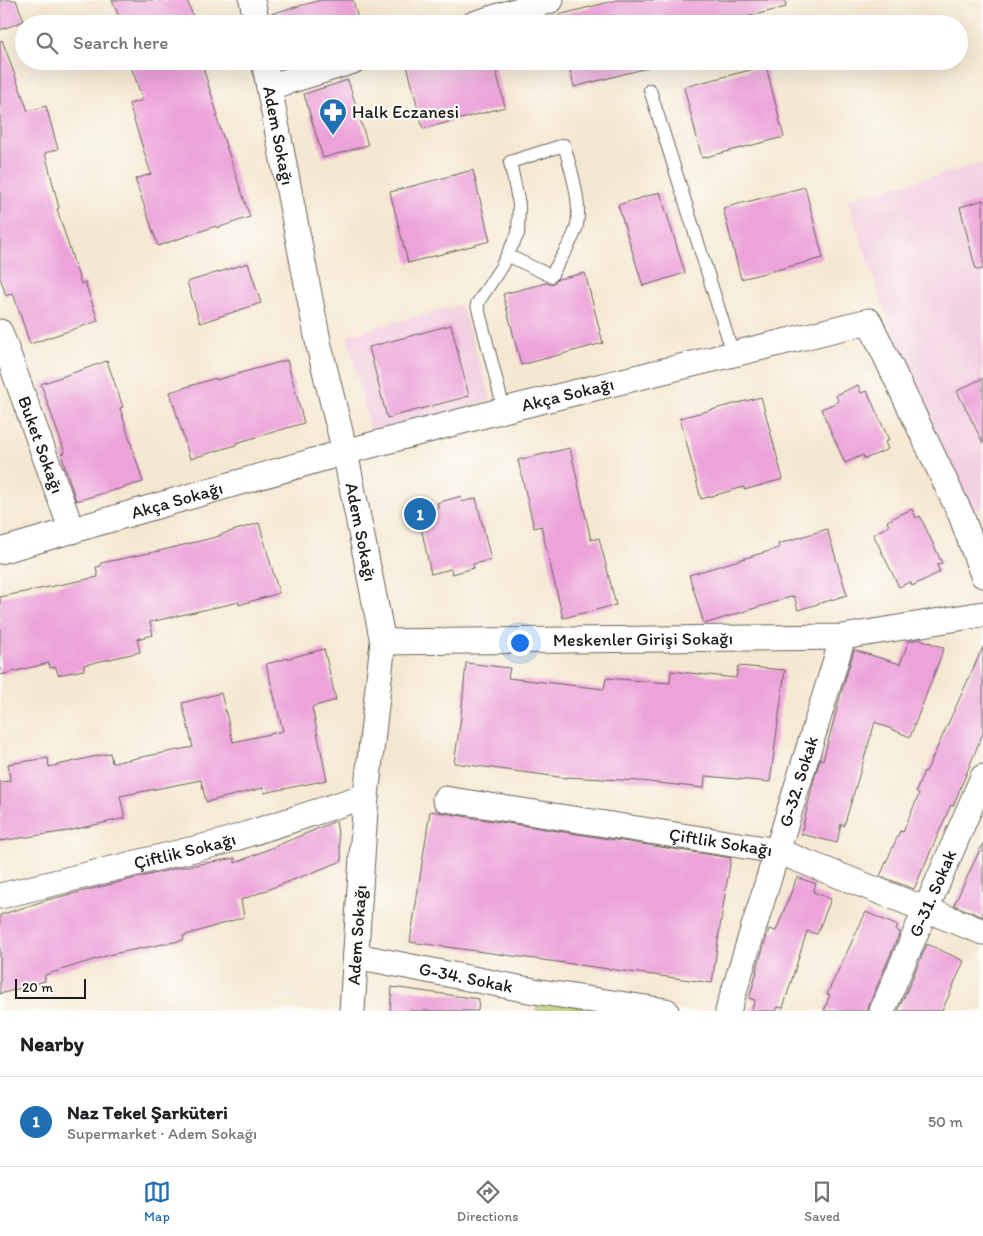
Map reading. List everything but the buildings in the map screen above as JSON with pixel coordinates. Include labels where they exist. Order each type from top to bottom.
[{"type":"street","points":[[252,0],[255,15]]},
{"type":"street","points":[[503,15],[551,0]]},
{"type":"street","name":"Adem Sokağı","points":[[266,70],[319,346],[345,452],[383,642],[366,796],[352,1011]]},
{"type":"street","points":[[269,87],[324,70]]},
{"type":"street","name":"Akça Sokağı","points":[[0,552],[345,452],[504,410],[869,321],[961,515],[983,576]]},
{"type":"street","name":"Buket Sokağı","points":[[0,332],[72,531]]},
{"type":"street","name":"Meskenler Girişi Sokağı","points":[[383,642],[843,637],[983,614]]},
{"type":"street","name":"G-32. Sokak","points":[[728,1011],[843,637]]},
{"type":"street","name":"G-31. Sokak","points":[[882,1011],[983,777]]},
{"type":"street","name":"Çiftlik Sokağı","points":[[0,896],[224,842],[366,796]]},
{"type":"street","name":"Çiftlik Sokağı","points":[[445,799],[777,851],[983,932]]},
{"type":"street","name":"G-34. Sokak","points":[[356,956],[534,991],[666,1011]]},
{"type":"lane","points":[[650,90],[733,354]]},
{"type":"lane","points":[[504,410],[477,304],[518,234],[519,204],[510,162],[564,145],[576,190],[577,216],[575,233],[551,276],[507,255]]},
{"type":"shaded area","points":[[983,163],[983,507],[960,519],[883,306],[847,199]]},
{"type":"shaded area","points":[[461,305],[491,400],[371,433],[347,335]]},
{"type":"green space","points":[[539,999],[600,1011],[536,1011]]},
{"type":"place","name":"Halk Eczanesi","points":[[333,136]]},
{"type":"place","name":"Naz Tekel Şarküteri","points":[[420,514]]}]
